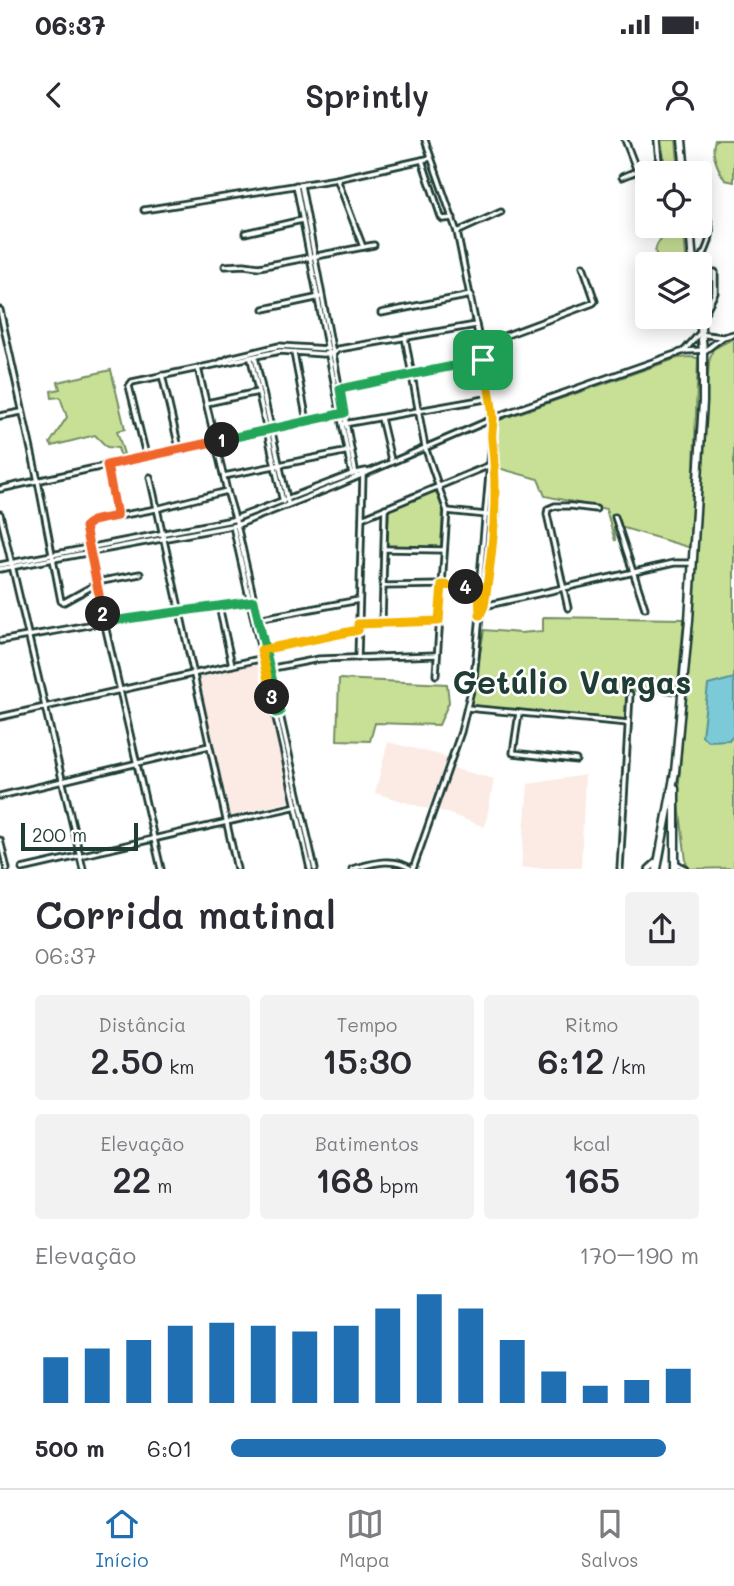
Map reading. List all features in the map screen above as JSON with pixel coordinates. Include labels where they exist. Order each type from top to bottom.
[{"type":"highway","points":[[682,140],[684,161]]},
{"type":"highway","points":[[676,866],[675,772],[693,563],[703,402],[701,350],[705,334],[703,329]]},
{"type":"highway","points":[[657,869],[675,772]]},
{"type":"highway","points":[[658,860],[669,856],[676,866]]},
{"type":"street","points":[[425,140],[457,232],[491,398],[492,440],[479,588],[481,606]]},
{"type":"street","points":[[625,140],[635,166]]},
{"type":"street","points":[[657,140],[659,161]]},
{"type":"street","points":[[144,209],[337,179],[432,158]]},
{"type":"street","points":[[422,160],[442,218],[453,218]]},
{"type":"street","points":[[622,177],[635,172]]},
{"type":"street","points":[[337,179],[363,247]]},
{"type":"street","points":[[431,185],[440,182]]},
{"type":"street","points":[[299,185],[333,350],[354,476]]},
{"type":"street","points":[[435,198],[445,195]]},
{"type":"street","points":[[457,232],[501,212]]},
{"type":"street","points":[[245,233],[305,219]]},
{"type":"street","points":[[225,266],[244,265],[259,268],[374,245]]},
{"type":"street","points":[[480,345],[590,305],[595,301],[583,266]]},
{"type":"street","points":[[712,298],[715,293],[715,272]]},
{"type":"street","points":[[381,313],[471,295]]},
{"type":"street","points":[[264,309],[320,297]]},
{"type":"street","points":[[0,310],[38,481],[61,601],[64,602],[106,580],[139,574]]},
{"type":"street","points":[[146,455],[130,386],[132,382],[252,355],[294,350],[333,350],[476,324]]},
{"type":"street","points":[[684,351],[694,339],[705,334],[723,337]]},
{"type":"street","points":[[705,334],[712,340],[711,346]]},
{"type":"street","points":[[214,526],[235,525],[493,418],[684,351],[701,350],[734,334]]},
{"type":"street","points":[[405,337],[425,446],[447,511],[436,675]]},
{"type":"street","points":[[694,339],[694,345],[701,350]]},
{"type":"street","points":[[0,344],[8,343]]},
{"type":"street","points":[[294,350],[307,421]]},
{"type":"street","points":[[252,355],[286,503]]},
{"type":"street","points":[[338,390],[483,360]]},
{"type":"street","points":[[198,368],[313,869]]},
{"type":"street","points":[[162,375],[179,448]]},
{"type":"street","points":[[207,403],[261,392]]},
{"type":"street","points":[[344,424],[491,398]]},
{"type":"street","points":[[0,416],[21,412]]},
{"type":"street","points":[[0,489],[342,413]]},
{"type":"street","points":[[381,418],[391,461]]},
{"type":"street","points":[[352,869],[389,862],[405,864],[412,869],[467,708],[474,678],[481,606],[487,588],[496,516],[492,440]]},
{"type":"street","points":[[224,476],[349,451]]},
{"type":"street","points":[[362,518],[495,463]]},
{"type":"street","points":[[107,465],[117,516]]},
{"type":"street","points":[[358,657],[364,473]]},
{"type":"street","points":[[150,477],[237,869]]},
{"type":"street","points":[[161,869],[85,527],[87,523],[227,491]]},
{"type":"street","points":[[568,608],[548,524],[548,509],[555,506],[572,506],[596,509]]},
{"type":"street","points":[[382,623],[385,508]]},
{"type":"street","points":[[447,511],[496,516]]},
{"type":"street","points":[[0,514],[83,869]]},
{"type":"street","points":[[0,567],[253,516]]},
{"type":"street","points":[[615,517],[645,608]]},
{"type":"street","points":[[385,549],[444,550]]},
{"type":"street","points":[[481,606],[563,590],[674,563],[693,563]]},
{"type":"street","points":[[383,586],[442,585],[487,588]]},
{"type":"street","points":[[257,619],[359,600]]},
{"type":"street","points":[[0,641],[105,622],[253,601]]},
{"type":"street","points":[[219,606],[232,665]]},
{"type":"street","points":[[358,624],[439,621]]},
{"type":"street","points":[[263,650],[358,630]]},
{"type":"street","points":[[268,669],[319,659],[436,655]]},
{"type":"street","points":[[0,717],[265,658]]},
{"type":"street","points":[[620,869],[630,694]]},
{"type":"street","points":[[467,708],[628,723]]},
{"type":"street","points":[[519,713],[513,753],[576,760]]},
{"type":"street","points":[[0,796],[209,746]]},
{"type":"street","points":[[22,869],[298,806]]},
{"type":"street","points":[[0,840],[7,869]]},
{"type":"street","points":[[649,869],[658,860]]},
{"type":"street","points":[[676,866],[686,869]]},
{"type":"shaded area","points":[[262,661],[293,801],[228,817],[196,676]]},
{"type":"shaded area","points":[[388,742],[448,757],[428,809],[375,793]]},
{"type":"shaded area","points":[[452,768],[494,779],[485,827],[436,809]]},
{"type":"shaded area","points":[[585,775],[581,868],[521,868],[528,784]]},
{"type":"green space","points":[[661,140],[676,140],[678,161],[662,161]]},
{"type":"green space","points":[[715,140],[734,140],[734,182],[725,180],[717,166],[713,150]]},
{"type":"green space","points":[[661,238],[684,238],[686,252],[656,252]]},
{"type":"green space","points":[[734,338],[734,868],[687,869],[678,796],[709,362],[713,349]]},
{"type":"green space","points":[[678,358],[698,358],[691,548],[614,525],[615,541],[606,509],[545,496],[538,479],[498,468],[496,421]]},
{"type":"green space","points":[[111,370],[125,429],[117,431],[124,454],[120,455],[118,448],[107,447],[95,435],[52,446],[50,443],[67,417],[60,397],[52,398],[51,391],[60,389],[58,382]]},
{"type":"green space","points":[[435,490],[443,509],[441,547],[387,547],[389,509]]},
{"type":"green space","points":[[543,617],[684,619],[677,695],[641,689],[626,693],[625,719],[471,707],[484,630],[520,633],[543,631]]},
{"type":"green space","points":[[339,679],[447,684],[449,702],[439,725],[375,723],[370,741],[337,740]]},
{"type":"water","points":[[734,678],[734,734],[729,740],[708,741],[702,736],[708,685]]},
{"type":"district","name":"Getúlio Vargas","points":[[572,683]]},
{"type":"route","points":[[483,360],[340,389],[344,413],[107,465],[117,516],[92,521],[85,527],[105,622],[254,601],[265,649],[280,712],[276,713],[261,650],[265,649],[358,630],[358,624],[439,621],[442,585],[479,588],[480,615],[484,606],[496,516],[493,418],[483,360]]}]
